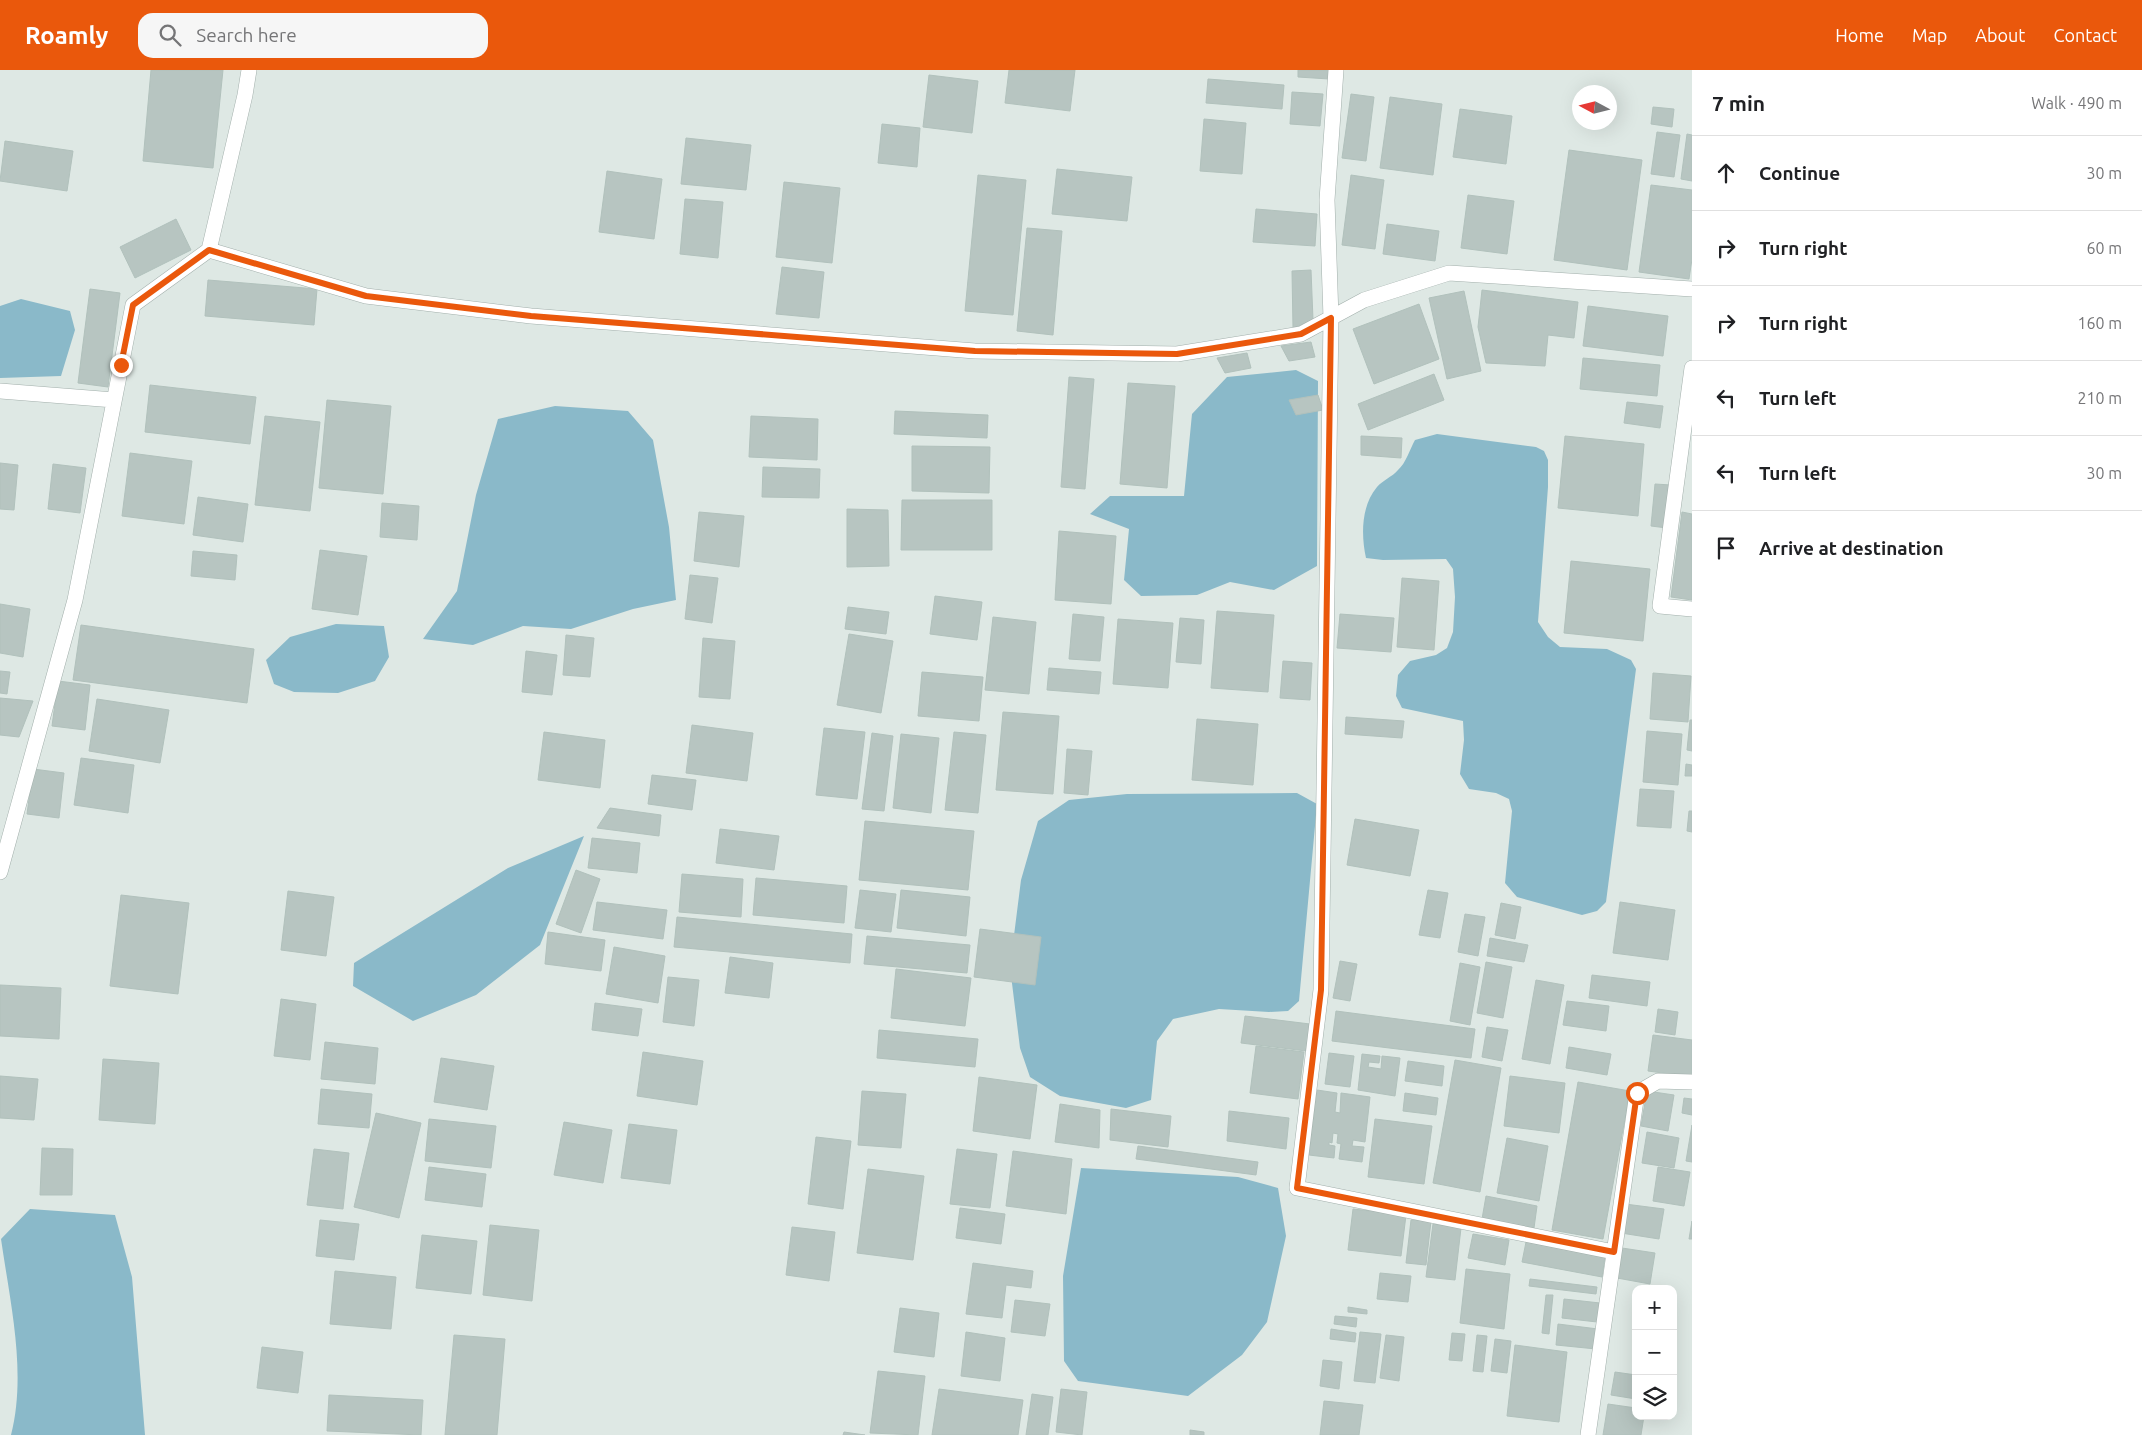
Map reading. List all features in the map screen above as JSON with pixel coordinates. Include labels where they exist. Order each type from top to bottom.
[{"type":"street","points":[[0,872],[75,600],[133,305],[209,250],[245,95],[248,70]]},
{"type":"street","points":[[1336,70],[1327,200],[1331,318],[1321,990],[1297,1188],[1614,1252]]},
{"type":"street","points":[[209,250],[366,296],[531,316],[975,351],[1177,354],[1301,334],[1364,300],[1449,273],[1692,290]]},
{"type":"street","points":[[1692,368],[1660,606],[1692,609]]},
{"type":"street","points":[[0,391],[114,400]]},
{"type":"street","points":[[1588,1435],[1637,1093],[1658,1081],[1692,1082]]},
{"type":"water","points":[[21,299],[70,311],[75,330],[61,376],[0,378],[0,306]]},
{"type":"water","points":[[1296,370],[1318,381],[1317,566],[1274,590],[1230,582],[1197,595],[1141,596],[1124,580],[1129,529],[1090,514],[1110,496],[1184,496],[1192,414],[1227,377]]},
{"type":"water","points":[[555,406],[628,411],[653,440],[669,527],[676,600],[633,609],[571,629],[523,626],[473,645],[423,639],[457,591],[476,495],[498,419]]},
{"type":"water","points":[[1437,434],[1536,447],[1544,451],[1548,460],[1548,487],[1538,622],[1548,637],[1560,647],[1607,649],[1631,660],[1636,669],[1606,902],[1597,911],[1582,915],[1517,897],[1505,883],[1512,811],[1509,799],[1496,793],[1469,789],[1460,774],[1464,740],[1463,721],[1402,708],[1396,696],[1398,675],[1410,661],[1436,655],[1447,648],[1453,632],[1455,597],[1453,569],[1446,559],[1383,560],[1366,558],[1363,540],[1365,512],[1377,487],[1401,467],[1415,440]]},
{"type":"water","points":[[336,624],[384,626],[389,657],[375,681],[338,693],[294,692],[274,684],[266,660],[290,637]]},
{"type":"water","points":[[1297,793],[1317,804],[1299,1001],[1288,1011],[1269,1012],[1219,1009],[1173,1019],[1157,1041],[1151,1100],[1126,1108],[1060,1096],[1030,1077],[1020,1048],[1010,967],[1021,880],[1038,821],[1069,800],[1127,794]]},
{"type":"water","points":[[584,836],[540,945],[476,995],[413,1021],[353,986],[354,963],[508,868]]},
{"type":"water","points":[[1081,1168],[1238,1177],[1278,1188],[1286,1236],[1267,1322],[1242,1355],[1188,1396],[1078,1381],[1064,1361],[1063,1276]]},
{"type":"water","points":[[30,1209],[115,1215],[132,1277],[145,1435],[11,1435],[16,1411],[17,1362],[1,1239]]},
{"type":"building","points":[[151,70],[223,70],[213,168],[143,161]]},
{"type":"building","points":[[1009,70],[1075,70],[1070,111],[1005,103]]},
{"type":"building","points":[[1298,70],[1329,70],[1329,79],[1298,77]]},
{"type":"building","points":[[929,75],[978,81],[972,133],[923,127]]},
{"type":"building","points":[[1208,79],[1284,85],[1282,109],[1206,103]]},
{"type":"building","points":[[1292,92],[1323,94],[1320,126],[1290,124]]},
{"type":"building","points":[[1351,94],[1374,97],[1366,161],[1342,158]]},
{"type":"building","points":[[1390,97],[1442,104],[1433,175],[1380,168]]},
{"type":"building","points":[[1653,107],[1674,109],[1672,127],[1651,124]]},
{"type":"building","points":[[1460,109],[1512,116],[1506,164],[1453,157]]},
{"type":"building","points":[[1204,119],[1246,123],[1242,174],[1200,171]]},
{"type":"building","points":[[882,124],[920,128],[917,167],[878,163]]},
{"type":"building","points":[[1657,132],[1680,135],[1674,177],[1651,174]]},
{"type":"building","points":[[1687,134],[1692,135],[1692,181],[1681,179]]},
{"type":"building","points":[[686,138],[751,145],[746,190],[681,184]]},
{"type":"building","points":[[5,141],[73,151],[67,191],[0,181]]},
{"type":"building","points":[[1569,150],[1642,160],[1627,270],[1554,260]]},
{"type":"building","points":[[1057,169],[1132,177],[1127,221],[1052,214]]},
{"type":"building","points":[[607,171],[662,179],[654,239],[599,232]]},
{"type":"building","points":[[978,175],[1026,180],[1013,315],[965,311]]},
{"type":"building","points":[[1351,175],[1384,180],[1375,249],[1342,245]]},
{"type":"building","points":[[784,182],[840,188],[832,263],[776,257]]},
{"type":"building","points":[[1651,185],[1692,190],[1692,259],[1689,279],[1639,272]]},
{"type":"building","points":[[1468,195],[1514,201],[1507,254],[1461,248]]},
{"type":"building","points":[[685,199],[723,202],[718,258],[680,254]]},
{"type":"building","points":[[1256,209],[1317,214],[1315,246],[1253,242]]},
{"type":"building","points":[[176,219],[191,250],[135,278],[120,247]]},
{"type":"building","points":[[1387,224],[1439,231],[1435,261],[1383,254]]},
{"type":"building","points":[[1027,228],[1062,231],[1053,335],[1017,331]]},
{"type":"building","points":[[782,267],[824,272],[819,318],[776,314]]},
{"type":"building","points":[[1311,270],[1313,320],[1293,328],[1292,271]]},
{"type":"building","points":[[208,280],[317,289],[314,325],[205,316]]},
{"type":"building","points":[[90,289],[120,293],[108,387],[78,383]]},
{"type":"building","points":[[1482,290],[1578,302],[1574,338],[1548,335],[1545,366],[1486,363],[1478,327]]},
{"type":"building","points":[[1464,291],[1481,371],[1447,379],[1429,298]]},
{"type":"building","points":[[1419,304],[1439,359],[1374,384],[1353,329]]},
{"type":"building","points":[[1588,306],[1668,316],[1663,356],[1583,346]]},
{"type":"building","points":[[1311,342],[1315,357],[1289,361],[1281,346]]},
{"type":"building","points":[[1247,353],[1251,368],[1225,373],[1217,358]]},
{"type":"building","points":[[1583,358],[1660,365],[1657,396],[1580,389]]},
{"type":"building","points":[[1434,374],[1444,400],[1368,430],[1358,404]]},
{"type":"building","points":[[1069,377],[1094,379],[1085,489],[1061,487]]},
{"type":"building","points":[[1128,383],[1175,386],[1167,488],[1120,484]]},
{"type":"building","points":[[150,385],[256,397],[250,444],[145,432]]},
{"type":"building","points":[[1318,395],[1323,410],[1296,415],[1289,400]]},
{"type":"building","points":[[327,400],[391,406],[383,494],[319,488]]},
{"type":"building","points":[[1627,402],[1663,406],[1660,428],[1624,423]]},
{"type":"building","points":[[895,411],[988,415],[987,438],[894,434]]},
{"type":"building","points":[[265,416],[320,422],[310,511],[255,505]]},
{"type":"building","points":[[751,416],[818,419],[817,460],[749,457]]},
{"type":"building","points":[[1361,436],[1402,438],[1401,458],[1361,455]]},
{"type":"building","points":[[1565,436],[1644,444],[1638,516],[1558,508]]},
{"type":"building","points":[[912,446],[990,447],[989,493],[912,491]]},
{"type":"building","points":[[130,453],[192,461],[184,524],[122,516]]},
{"type":"building","points":[[0,463],[18,465],[14,510],[0,509]]},
{"type":"building","points":[[53,464],[86,468],[80,513],[48,509]]},
{"type":"building","points":[[763,467],[820,469],[819,498],[762,497]]},
{"type":"building","points":[[1655,484],[1671,485],[1667,528],[1651,526]]},
{"type":"building","points":[[198,497],[248,504],[243,542],[193,535]]},
{"type":"building","points":[[902,500],[992,500],[992,550],[901,550]]},
{"type":"building","points":[[382,503],[419,506],[417,540],[380,537]]},
{"type":"building","points":[[847,509],[888,510],[889,566],[847,567]]},
{"type":"building","points":[[699,512],[744,516],[739,567],[694,561]]},
{"type":"building","points":[[1682,512],[1692,514],[1692,600],[1671,597]]},
{"type":"building","points":[[1059,531],[1116,536],[1111,604],[1055,600]]},
{"type":"building","points":[[320,550],[367,556],[358,615],[312,609]]},
{"type":"building","points":[[193,551],[237,555],[235,580],[191,576]]},
{"type":"building","points":[[1571,561],[1650,569],[1643,641],[1564,633]]},
{"type":"building","points":[[690,575],[718,578],[712,623],[685,619]]},
{"type":"building","points":[[1402,578],[1439,581],[1434,650],[1397,647]]},
{"type":"building","points":[[935,596],[982,602],[977,640],[930,634]]},
{"type":"building","points":[[0,604],[30,609],[23,657],[0,653]]},
{"type":"building","points":[[848,607],[889,612],[886,634],[845,629]]},
{"type":"building","points":[[1217,611],[1274,615],[1268,692],[1211,688]]},
{"type":"building","points":[[1073,614],[1104,617],[1100,661],[1069,659]]},
{"type":"building","points":[[1340,614],[1394,618],[1391,652],[1337,648]]},
{"type":"building","points":[[993,617],[1036,622],[1029,694],[985,690]]},
{"type":"building","points":[[1180,618],[1204,620],[1201,664],[1176,662]]},
{"type":"building","points":[[1118,619],[1173,623],[1168,688],[1113,684]]},
{"type":"building","points":[[81,625],[254,649],[247,703],[73,680]]},
{"type":"building","points":[[849,634],[893,641],[881,713],[837,705]]},
{"type":"building","points":[[566,635],[594,638],[590,677],[563,675]]},
{"type":"building","points":[[703,638],[735,641],[730,699],[699,697]]},
{"type":"building","points":[[526,651],[557,655],[552,695],[522,692]]},
{"type":"building","points":[[1283,661],[1312,663],[1310,700],[1280,698]]},
{"type":"building","points":[[1049,668],[1101,672],[1099,694],[1047,690]]},
{"type":"building","points":[[0,671],[10,672],[7,694],[0,693]]},
{"type":"building","points":[[922,672],[983,677],[979,721],[918,716]]},
{"type":"building","points":[[1653,673],[1691,676],[1688,722],[1650,719]]},
{"type":"building","points":[[58,681],[90,685],[85,730],[52,726]]},
{"type":"building","points":[[0,698],[33,701],[19,737],[0,735]]},
{"type":"building","points":[[97,699],[169,710],[160,763],[89,751]]},
{"type":"building","points":[[1003,712],[1059,716],[1053,794],[996,790]]},
{"type":"building","points":[[1346,717],[1404,721],[1402,738],[1345,734]]},
{"type":"building","points":[[1197,719],[1258,724],[1253,785],[1192,780]]},
{"type":"building","points":[[1690,720],[1692,720],[1692,751],[1687,750]]},
{"type":"building","points":[[692,725],[753,733],[747,781],[686,773]]},
{"type":"building","points":[[824,728],[865,732],[857,799],[816,795]]},
{"type":"building","points":[[1647,731],[1682,734],[1678,785],[1643,782]]},
{"type":"building","points":[[544,732],[605,740],[600,788],[538,780]]},
{"type":"building","points":[[954,732],[986,735],[978,813],[945,810]]},
{"type":"building","points":[[872,733],[893,736],[884,811],[862,809]]},
{"type":"building","points":[[901,734],[939,738],[931,813],[893,808]]},
{"type":"building","points":[[1067,749],[1092,751],[1088,795],[1064,793]]},
{"type":"building","points":[[81,758],[134,765],[128,813],[74,805]]},
{"type":"building","points":[[1686,764],[1692,765],[1692,776],[1685,776]]},
{"type":"building","points":[[33,769],[64,773],[59,818],[27,814]]},
{"type":"building","points":[[652,775],[696,780],[692,810],[648,804]]},
{"type":"building","points":[[1640,789],[1674,791],[1671,828],[1637,826]]},
{"type":"building","points":[[610,808],[661,815],[659,836],[597,828]]},
{"type":"building","points":[[1689,811],[1692,811],[1692,832],[1687,831]]},
{"type":"building","points":[[1355,819],[1419,830],[1410,876],[1347,865]]},
{"type":"building","points":[[865,821],[974,831],[968,890],[859,880]]},
{"type":"building","points":[[720,829],[779,836],[774,870],[716,863]]},
{"type":"building","points":[[592,838],[640,843],[637,873],[588,868]]},
{"type":"building","points":[[576,870],[600,879],[581,933],[556,924]]},
{"type":"building","points":[[682,874],[743,879],[741,917],[679,912]]},
{"type":"building","points":[[756,878],[847,886],[844,923],[753,915]]},
{"type":"building","points":[[860,890],[896,894],[891,932],[855,928]]},
{"type":"building","points":[[901,890],[970,897],[966,936],[897,928]]},
{"type":"building","points":[[1428,890],[1448,893],[1440,938],[1419,935]]},
{"type":"building","points":[[288,891],[334,897],[326,956],[281,950]]},
{"type":"building","points":[[121,895],[189,903],[178,994],[110,986]]},
{"type":"building","points":[[597,902],[667,910],[663,939],[593,930]]},
{"type":"building","points":[[1620,902],[1675,910],[1668,960],[1613,953]]},
{"type":"building","points":[[1501,903],[1521,907],[1515,939],[1495,935]]},
{"type":"building","points":[[1465,914],[1485,917],[1478,956],[1458,952]]},
{"type":"building","points":[[677,917],[852,934],[850,963],[674,947]]},
{"type":"building","points":[[980,929],[1041,937],[1035,985],[974,977]]},
{"type":"building","points":[[548,932],[605,940],[601,971],[545,964]]},
{"type":"building","points":[[867,936],[970,945],[967,973],[864,964]]},
{"type":"building","points":[[1490,938],[1528,945],[1524,962],[1487,956]]},
{"type":"building","points":[[614,947],[665,956],[658,1003],[606,994]]},
{"type":"building","points":[[730,957],[773,963],[769,998],[725,993]]},
{"type":"building","points":[[1340,961],[1357,964],[1350,1001],[1333,998]]},
{"type":"building","points":[[1486,962],[1512,967],[1503,1018],[1477,1013]]},
{"type":"building","points":[[1460,963],[1480,967],[1470,1025],[1450,1021]]},
{"type":"building","points":[[896,969],[971,978],[965,1026],[891,1018]]},
{"type":"building","points":[[1592,975],[1650,982],[1647,1006],[1589,998]]},
{"type":"building","points":[[668,977],[699,980],[694,1026],[663,1022]]},
{"type":"building","points":[[1536,980],[1564,985],[1550,1064],[1522,1059]]},
{"type":"building","points":[[0,985],[61,988],[59,1039],[0,1036]]},
{"type":"building","points":[[281,999],[316,1004],[310,1060],[274,1056]]},
{"type":"building","points":[[1567,1001],[1609,1006],[1606,1031],[1563,1025]]},
{"type":"building","points":[[595,1003],[642,1009],[638,1036],[592,1030]]},
{"type":"building","points":[[1658,1009],[1678,1012],[1675,1035],[1655,1032]]},
{"type":"building","points":[[1336,1011],[1475,1029],[1471,1058],[1332,1041]]},
{"type":"building","points":[[1245,1016],[1310,1024],[1306,1051],[1241,1043]]},
{"type":"building","points":[[1487,1027],[1508,1030],[1502,1061],[1482,1057]]},
{"type":"building","points":[[879,1030],[978,1039],[975,1067],[877,1058]]},
{"type":"building","points":[[1653,1035],[1692,1040],[1692,1077],[1648,1071]]},
{"type":"building","points":[[325,1042],[378,1048],[375,1084],[321,1079]]},
{"type":"building","points":[[1256,1046],[1304,1052],[1298,1099],[1250,1093]]},
{"type":"building","points":[[1569,1047],[1611,1054],[1607,1075],[1566,1068]]},
{"type":"building","points":[[643,1052],[703,1061],[697,1105],[637,1096]]},
{"type":"building","points":[[1329,1053],[1354,1056],[1350,1087],[1325,1084]]},
{"type":"building","points":[[1362,1054],[1380,1056],[1379,1063],[1369,1062],[1368,1067],[1381,1069],[1382,1056],[1400,1058],[1395,1096],[1358,1090]]},
{"type":"building","points":[[441,1058],[494,1066],[487,1110],[434,1102]]},
{"type":"building","points":[[103,1059],[159,1063],[155,1124],[99,1120]]},
{"type":"building","points":[[1455,1060],[1501,1068],[1480,1192],[1433,1183]]},
{"type":"building","points":[[1408,1061],[1444,1066],[1442,1086],[1405,1081]]},
{"type":"building","points":[[0,1076],[38,1079],[34,1120],[0,1118]]},
{"type":"building","points":[[1510,1076],[1565,1083],[1559,1133],[1504,1126]]},
{"type":"building","points":[[979,1077],[1037,1085],[1030,1139],[973,1131]]},
{"type":"building","points":[[1578,1082],[1630,1091],[1603,1239],[1552,1230]]},
{"type":"building","points":[[321,1089],[372,1094],[369,1128],[318,1124]]},
{"type":"building","points":[[1317,1090],[1337,1093],[1335,1112],[1340,1113],[1341,1093],[1370,1097],[1365,1142],[1353,1140],[1352,1146],[1364,1147],[1362,1162],[1339,1159],[1341,1144],[1337,1143],[1338,1134],[1333,1133],[1332,1143],[1329,1142],[1329,1145],[1335,1146],[1334,1158],[1309,1155]]},
{"type":"building","points":[[862,1091],[906,1094],[901,1148],[858,1145]]},
{"type":"building","points":[[1647,1091],[1674,1095],[1668,1131],[1641,1126]]},
{"type":"building","points":[[1405,1093],[1438,1098],[1436,1115],[1403,1111]]},
{"type":"building","points":[[1684,1098],[1692,1099],[1692,1115],[1682,1113]]},
{"type":"building","points":[[1060,1104],[1100,1110],[1099,1148],[1055,1142]]},
{"type":"building","points":[[1111,1109],[1171,1116],[1168,1147],[1110,1140]]},
{"type":"building","points":[[1229,1111],[1289,1118],[1286,1149],[1227,1141]]},
{"type":"building","points":[[376,1113],[421,1123],[399,1218],[354,1207]]},
{"type":"building","points":[[429,1119],[496,1126],[491,1168],[425,1161]]},
{"type":"building","points":[[1375,1119],[1432,1126],[1424,1184],[1368,1177]]},
{"type":"building","points":[[564,1122],[612,1130],[603,1183],[554,1175]]},
{"type":"building","points":[[629,1124],[677,1130],[670,1184],[621,1178]]},
{"type":"building","points":[[1692,1125],[1692,1162],[1686,1161]]},
{"type":"building","points":[[1647,1132],[1679,1138],[1674,1168],[1642,1163]]},
{"type":"building","points":[[816,1137],[851,1141],[843,1209],[808,1204]]},
{"type":"building","points":[[1507,1138],[1548,1146],[1539,1201],[1497,1193]]},
{"type":"building","points":[[1138,1146],[1258,1162],[1256,1175],[1136,1159]]},
{"type":"building","points":[[42,1148],[73,1149],[72,1195],[40,1195]]},
{"type":"building","points":[[314,1149],[349,1153],[343,1209],[307,1205]]},
{"type":"building","points":[[957,1149],[997,1154],[990,1208],[950,1204]]},
{"type":"building","points":[[1013,1151],[1072,1159],[1066,1214],[1006,1206]]},
{"type":"building","points":[[429,1167],[486,1174],[482,1207],[425,1200]]},
{"type":"building","points":[[1658,1167],[1690,1172],[1684,1206],[1653,1201]]},
{"type":"building","points":[[868,1169],[924,1176],[913,1260],[857,1253]]},
{"type":"building","points":[[1486,1196],[1537,1206],[1534,1228],[1482,1219]]},
{"type":"building","points":[[1625,1204],[1664,1209],[1659,1239],[1621,1233]]},
{"type":"building","points":[[960,1208],[1005,1214],[1001,1244],[956,1238]]},
{"type":"building","points":[[1353,1209],[1406,1215],[1401,1256],[1348,1250]]},
{"type":"building","points":[[320,1220],[359,1224],[354,1260],[316,1256]]},
{"type":"building","points":[[1411,1220],[1431,1221],[1426,1265],[1406,1263]]},
{"type":"building","points":[[1692,1221],[1692,1239],[1689,1239]]},
{"type":"building","points":[[1433,1224],[1461,1228],[1455,1280],[1426,1277]]},
{"type":"building","points":[[490,1225],[539,1230],[532,1301],[483,1295]]},
{"type":"building","points":[[792,1227],[835,1232],[829,1281],[786,1275]]},
{"type":"building","points":[[1473,1234],[1509,1240],[1505,1265],[1468,1258]]},
{"type":"building","points":[[422,1235],[477,1241],[471,1294],[416,1288]]},
{"type":"building","points":[[1526,1242],[1605,1256],[1602,1277],[1522,1262]]},
{"type":"building","points":[[1622,1248],[1655,1253],[1650,1284],[1617,1278]]},
{"type":"building","points":[[973,1263],[1033,1271],[1031,1288],[1006,1285],[1002,1318],[966,1314]]},
{"type":"building","points":[[1466,1269],[1510,1274],[1504,1329],[1460,1323]]},
{"type":"building","points":[[335,1271],[396,1277],[391,1329],[330,1324]]},
{"type":"building","points":[[1380,1273],[1411,1276],[1408,1302],[1377,1299]]},
{"type":"building","points":[[1530,1279],[1597,1287],[1596,1294],[1529,1286]]},
{"type":"building","points":[[1546,1295],[1553,1295],[1549,1334],[1542,1333]]},
{"type":"building","points":[[1564,1299],[1600,1303],[1597,1322],[1562,1318]]},
{"type":"building","points":[[1015,1300],[1050,1304],[1045,1336],[1011,1332]]},
{"type":"building","points":[[1348,1307],[1367,1310],[1367,1314],[1348,1312]]},
{"type":"building","points":[[900,1308],[939,1313],[934,1357],[894,1352]]},
{"type":"building","points":[[1335,1316],[1357,1318],[1356,1327],[1334,1324]]},
{"type":"building","points":[[1558,1324],[1598,1329],[1596,1349],[1556,1345]]},
{"type":"building","points":[[1331,1329],[1356,1333],[1355,1342],[1330,1339]]},
{"type":"building","points":[[966,1332],[1005,1338],[1000,1381],[961,1376]]},
{"type":"building","points":[[1360,1332],[1381,1334],[1375,1383],[1354,1381]]},
{"type":"building","points":[[1452,1333],[1465,1334],[1462,1361],[1449,1360]]},
{"type":"building","points":[[454,1335],[505,1339],[497,1435],[445,1435]]},
{"type":"building","points":[[1386,1335],[1404,1337],[1399,1381],[1380,1378]]},
{"type":"building","points":[[1477,1335],[1487,1336],[1483,1372],[1473,1371]]},
{"type":"building","points":[[1495,1339],[1511,1341],[1507,1373],[1491,1371]]},
{"type":"building","points":[[1515,1345],[1567,1352],[1559,1422],[1507,1416]]},
{"type":"building","points":[[262,1347],[303,1352],[298,1393],[257,1388]]},
{"type":"building","points":[[1323,1360],[1342,1362],[1339,1389],[1320,1386]]},
{"type":"building","points":[[878,1371],[925,1376],[918,1435],[870,1433]]},
{"type":"building","points":[[1615,1372],[1632,1374],[1632,1398],[1611,1395]]},
{"type":"building","points":[[939,1389],[1023,1400],[1018,1435],[932,1435]]},
{"type":"building","points":[[1061,1389],[1087,1392],[1082,1435],[1056,1432]]},
{"type":"building","points":[[1032,1394],[1053,1397],[1048,1435],[1026,1435]]},
{"type":"building","points":[[329,1395],[423,1400],[421,1435],[327,1431]]},
{"type":"building","points":[[1324,1401],[1363,1405],[1359,1435],[1320,1435]]},
{"type":"building","points":[[1608,1404],[1632,1407],[1632,1420],[1643,1420],[1641,1435],[1603,1435]]},
{"type":"building","points":[[1190,1430],[1204,1432],[1204,1435],[1190,1435]]},
{"type":"building","points":[[844,1432],[865,1435],[843,1435]]},
{"type":"route","points":[[121,365],[133,305],[209,250],[366,296],[531,316],[975,351],[1177,354],[1301,334],[1331,318],[1321,990],[1297,1188],[1614,1252],[1637,1093]]}]
